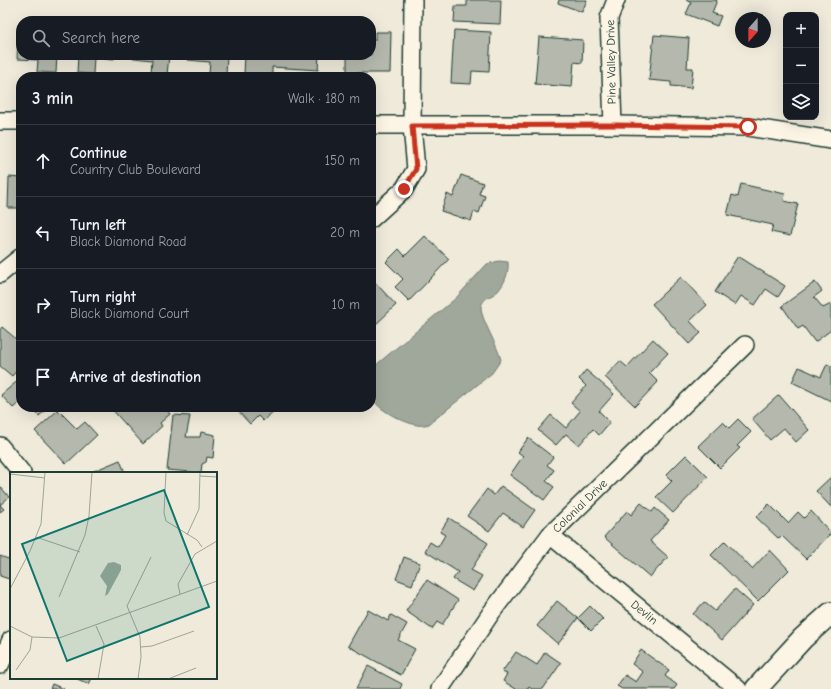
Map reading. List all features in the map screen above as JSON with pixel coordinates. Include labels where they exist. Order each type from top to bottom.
[{"type":"street","points":[[376,214],[404,189],[416,169],[412,126],[413,0]]},
{"type":"street","name":"Pine Valley Drive","points":[[613,125],[609,18],[616,0]]},
{"type":"street","points":[[0,121],[16,121]]},
{"type":"street","points":[[376,126],[613,125],[748,127],[831,140]]},
{"type":"street","points":[[0,274],[16,261]]},
{"type":"street","name":"Colonial Drive","points":[[440,689],[491,613],[550,535],[745,345]]},
{"type":"street","points":[[0,446],[21,472]]},
{"type":"street","name":"Devlin","points":[[550,535],[738,689]]},
{"type":"street","points":[[756,689],[803,638],[831,613]]},
{"type":"street","points":[[0,665],[10,642]]},
{"type":"shaded area","points":[[499,261],[508,262],[508,270],[503,284],[496,293],[485,299],[481,308],[501,360],[492,373],[429,424],[412,424],[379,407],[376,403],[376,365],[456,298],[487,264]]},
{"type":"building","points":[[467,0],[501,0],[500,24],[454,22],[455,6],[467,6]]},
{"type":"building","points":[[559,0],[587,0],[582,12],[558,3]]},
{"type":"building","points":[[686,0],[717,0],[712,13],[721,16],[717,26],[686,14],[691,3]]},
{"type":"building","points":[[454,30],[491,32],[489,72],[472,71],[471,84],[451,83]]},
{"type":"building","points":[[376,32],[391,32],[390,73],[347,72],[347,60],[376,60]]},
{"type":"building","points":[[654,35],[689,38],[687,68],[693,68],[691,88],[671,86],[671,82],[649,80]]},
{"type":"building","points":[[539,37],[583,40],[582,63],[574,62],[572,87],[535,84]]},
{"type":"building","points":[[38,60],[57,60],[56,72],[37,72]]},
{"type":"building","points":[[78,60],[94,60],[93,72],[77,72]]},
{"type":"building","points":[[152,60],[168,60],[167,72],[151,72]]},
{"type":"building","points":[[187,60],[227,60],[226,72],[209,72],[210,62]]},
{"type":"building","points":[[245,60],[319,60],[318,70],[272,67],[272,72],[244,72]]},
{"type":"building","points":[[461,175],[483,183],[479,194],[485,196],[479,213],[474,211],[471,221],[441,211],[447,194],[453,197]]},
{"type":"building","points":[[9,177],[16,178],[16,208],[8,208]]},
{"type":"building","points":[[741,184],[785,194],[784,201],[798,204],[790,236],[771,232],[773,225],[727,215],[732,195],[738,197]]},
{"type":"building","points":[[425,236],[449,259],[409,301],[395,287],[403,279],[386,262],[399,249],[405,256]]},
{"type":"building","points":[[738,256],[785,286],[778,297],[766,289],[755,305],[741,296],[735,305],[715,292]]},
{"type":"building","points":[[681,277],[707,305],[690,321],[701,333],[689,344],[652,304]]},
{"type":"building","points":[[815,282],[822,291],[814,297],[823,308],[831,304],[831,330],[815,342],[803,326],[798,329],[782,306]]},
{"type":"building","points":[[376,283],[396,305],[376,324]]},
{"type":"building","points":[[2,327],[16,339],[16,372],[12,376],[0,366],[0,330]]},
{"type":"building","points":[[653,339],[668,353],[649,373],[658,382],[635,406],[605,377],[620,361],[627,367]]},
{"type":"building","points":[[827,364],[831,366],[831,401],[792,382],[799,367],[821,377]]},
{"type":"building","points":[[586,370],[614,394],[599,411],[610,422],[599,435],[593,429],[579,445],[566,434],[556,445],[538,430],[551,415],[566,428],[580,411],[571,403],[586,386],[579,379]]},
{"type":"building","points":[[16,382],[16,405],[13,408],[1,395]]},
{"type":"building","points":[[779,395],[809,430],[796,442],[784,428],[770,440],[752,419]]},
{"type":"building","points":[[35,412],[43,412],[39,416]]},
{"type":"building","points":[[56,412],[60,412],[77,429],[85,422],[97,435],[66,464],[35,431]]},
{"type":"building","points":[[114,412],[168,412],[170,414],[160,423],[162,426],[143,444]]},
{"type":"building","points":[[239,412],[273,412],[263,421],[258,416],[250,424]]},
{"type":"building","points":[[173,415],[190,416],[186,437],[200,437],[201,432],[215,435],[213,458],[207,457],[206,462],[202,464],[201,472],[167,470]]},
{"type":"building","points":[[738,419],[751,432],[737,446],[740,448],[720,468],[698,446],[723,422],[729,428]]},
{"type":"building","points":[[528,438],[553,457],[547,465],[554,470],[546,481],[554,487],[544,500],[510,475],[523,456],[518,452]]},
{"type":"building","points":[[686,455],[708,477],[673,513],[656,497],[672,481],[666,475]]},
{"type":"building","points":[[120,460],[125,472],[91,472]]},
{"type":"building","points":[[831,477],[831,507],[816,491]]},
{"type":"building","points":[[0,486],[9,497],[0,505]]},
{"type":"building","points":[[501,486],[535,510],[523,527],[503,513],[489,531],[467,516],[487,489],[494,495]]},
{"type":"building","points":[[641,503],[652,512],[655,508],[669,520],[650,541],[668,557],[650,577],[604,537],[627,511],[631,515]]},
{"type":"building","points":[[769,504],[788,523],[798,512],[804,518],[811,511],[831,533],[806,559],[782,536],[779,539],[756,517]]},
{"type":"building","points":[[0,505],[4,509],[0,512]]},
{"type":"building","points":[[449,518],[488,543],[471,570],[482,576],[473,591],[453,579],[458,572],[425,551],[430,542],[438,547],[445,535],[440,532]]},
{"type":"building","points":[[725,541],[752,569],[770,550],[789,570],[758,601],[711,555]]},
{"type":"building","points":[[0,556],[10,560],[10,576],[9,579],[0,576]]},
{"type":"building","points":[[404,557],[420,563],[412,585],[396,579]]},
{"type":"building","points":[[427,580],[458,600],[442,625],[437,622],[432,629],[406,611]]},
{"type":"building","points":[[735,589],[753,605],[722,640],[693,614],[704,602],[715,611]]},
{"type":"building","points":[[557,601],[578,618],[558,644],[537,626]]},
{"type":"building","points":[[590,606],[603,619],[591,631],[578,618]]},
{"type":"building","points":[[368,610],[388,621],[391,615],[407,624],[398,640],[415,649],[401,675],[348,646]]},
{"type":"building","points":[[641,650],[669,670],[665,676],[677,685],[674,689],[622,689],[617,686],[625,675],[636,682],[643,672],[632,664]]},
{"type":"building","points":[[516,652],[537,665],[545,652],[561,663],[543,689],[532,689],[529,687],[528,689],[516,689],[503,681],[507,674],[502,672]]},
{"type":"building","points":[[368,666],[402,684],[400,689],[356,689]]},
{"type":"building","points":[[77,679],[92,679],[89,684]]},
{"type":"building","points":[[52,684],[64,689],[50,689]]},
{"type":"route","points":[[404,189],[416,169],[412,126],[613,125],[748,127]]}]
